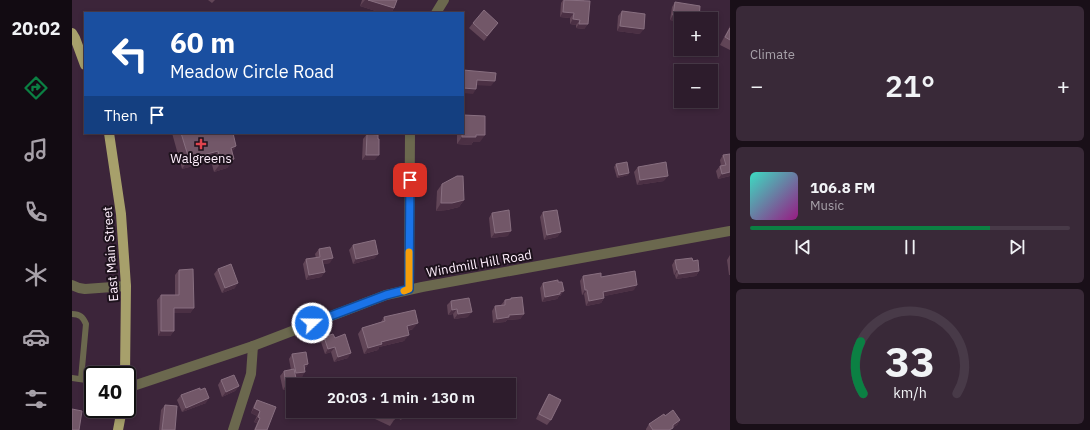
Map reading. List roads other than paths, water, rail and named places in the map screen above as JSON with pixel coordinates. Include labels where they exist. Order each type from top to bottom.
[{"type":"main road","points":[[72,33],[84,62]]},
{"type":"main road","name":"East Main Street","points":[[109,134],[121,214],[126,286],[126,366]]},
{"type":"main road","points":[[118,430],[120,418]]},
{"type":"street","points":[[437,12],[444,0]]},
{"type":"street","points":[[409,289],[410,134]]},
{"type":"street","name":"Windmill Hill Road","points":[[136,385],[253,346],[386,295],[409,289],[730,231]]},
{"type":"street","points":[[72,285],[85,289],[126,286]]},
{"type":"street","points":[[233,430],[252,374],[253,346]]},
{"type":"lane","points":[[72,314],[78,314],[84,318],[86,324],[82,379],[72,378]]},
{"type":"place","name":"Walgreens","points":[[201,144]]}]
